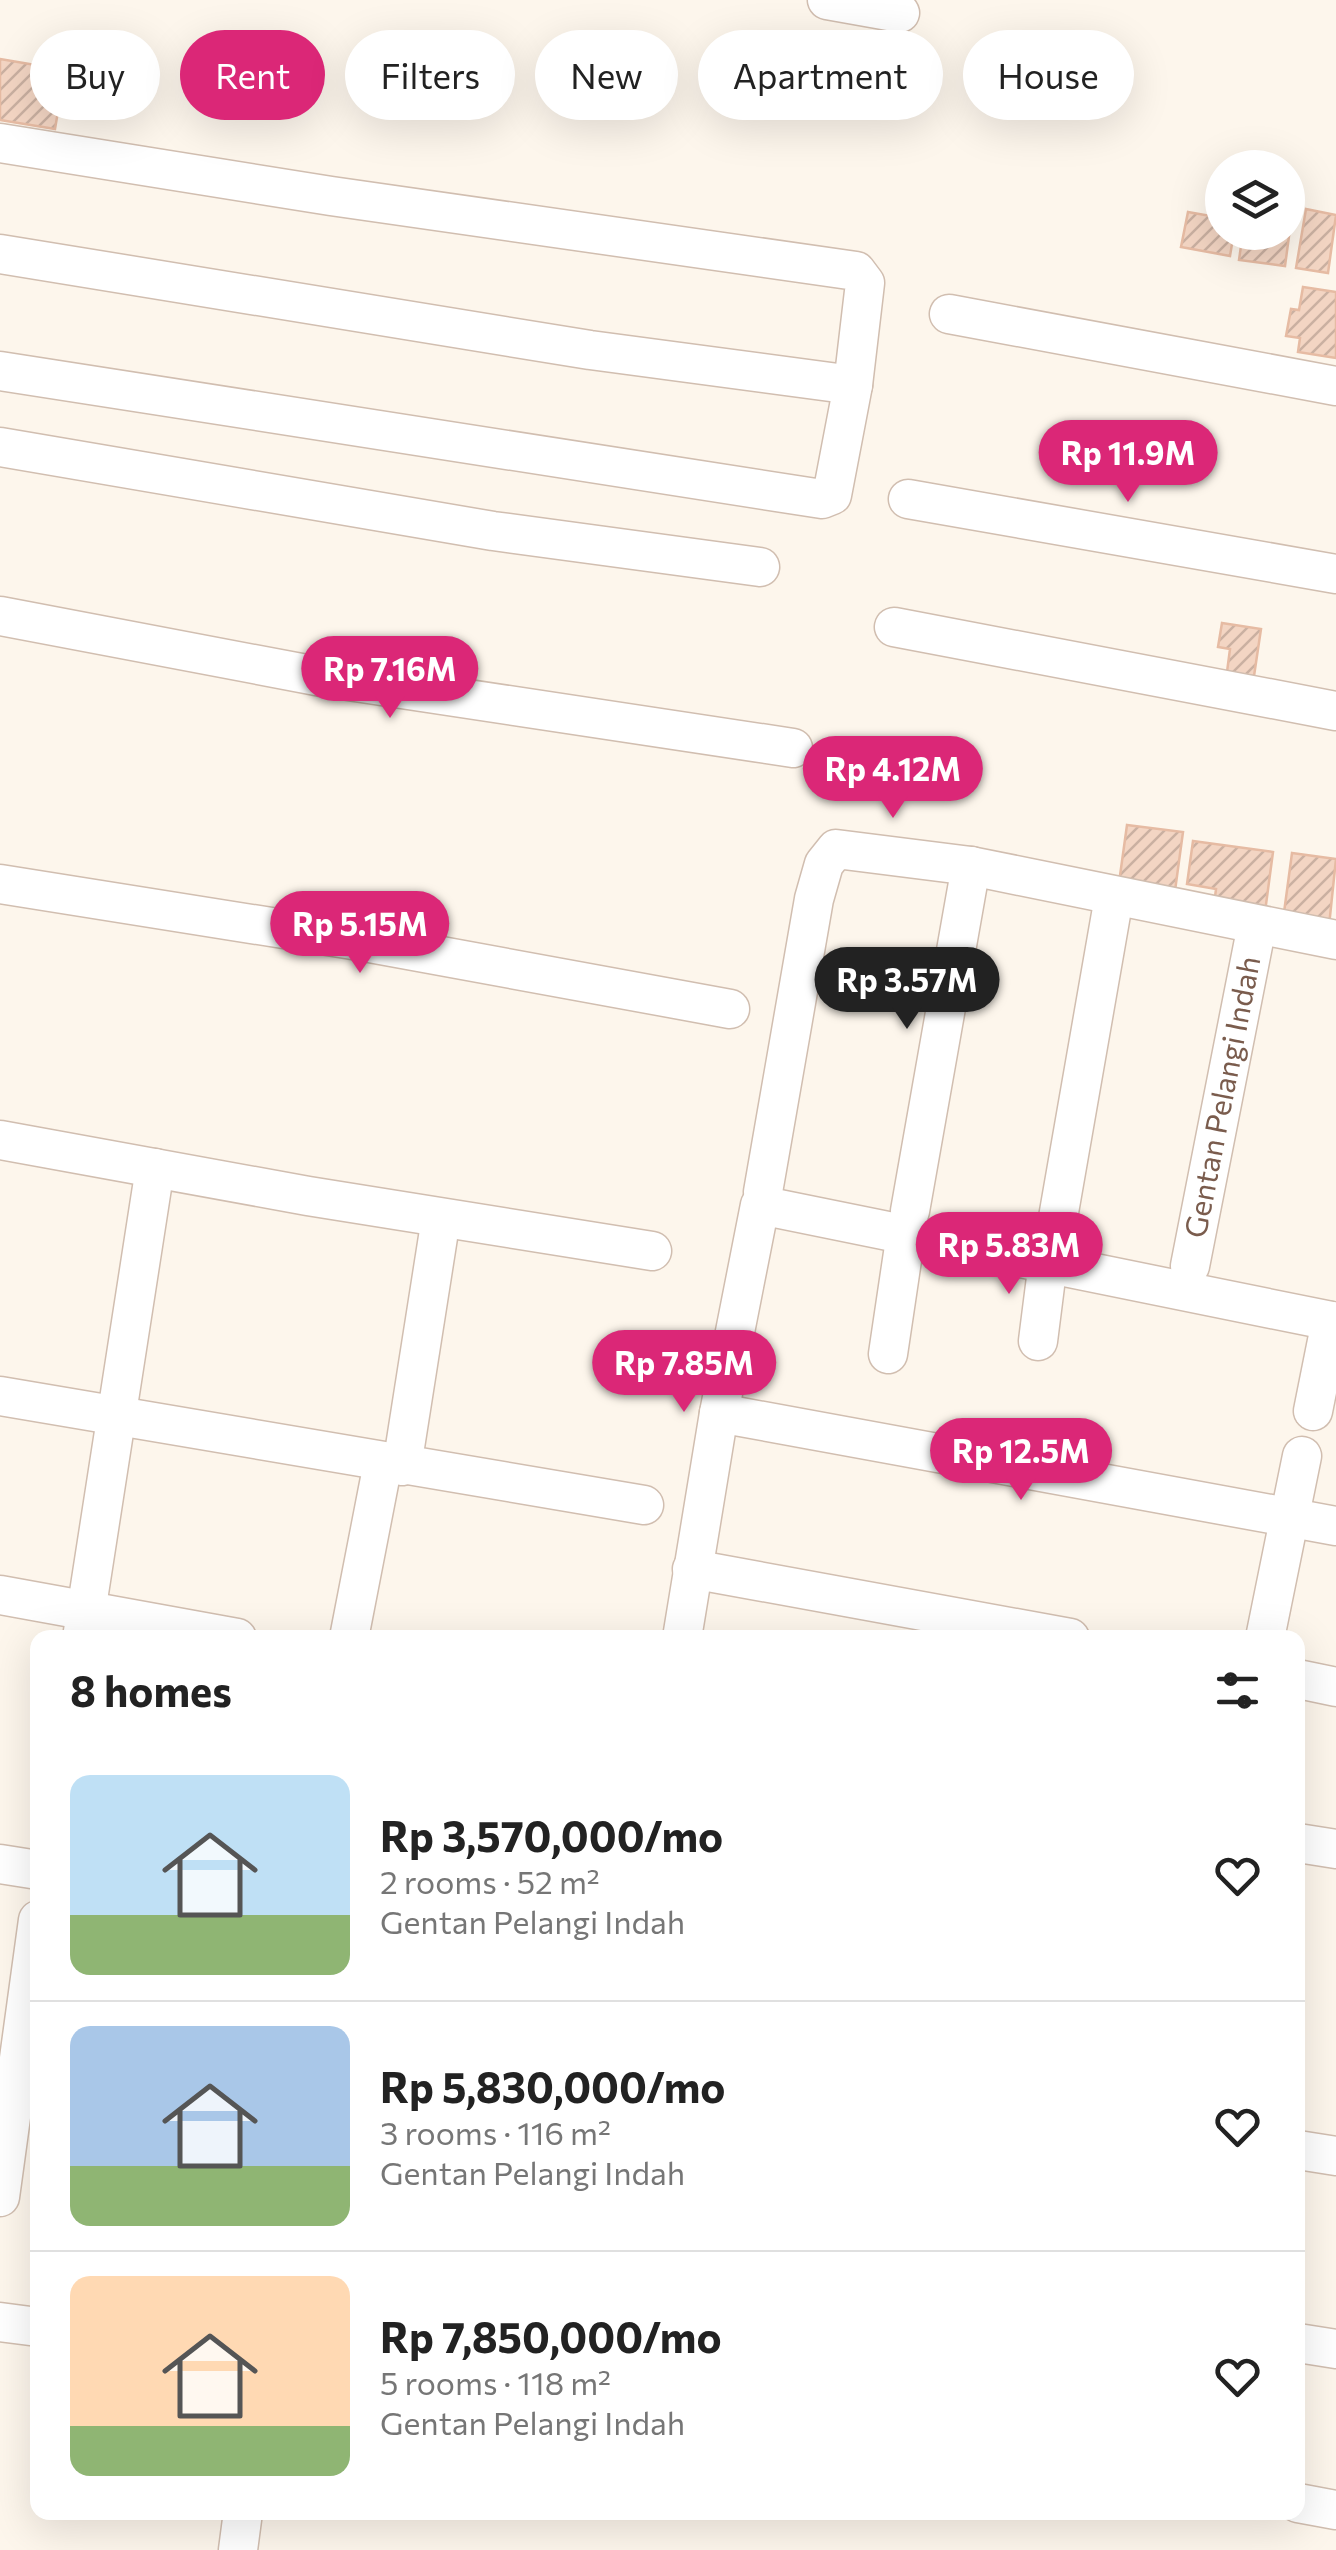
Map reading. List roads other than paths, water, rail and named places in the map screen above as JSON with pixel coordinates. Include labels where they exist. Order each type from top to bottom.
[{"type":"street","points":[[827,0],[900,12]]},
{"type":"street","points":[[0,144],[856,271],[866,282],[853,385],[832,496],[822,499],[0,372]]},
{"type":"street","points":[[0,254],[590,350],[853,385]]},
{"type":"street","points":[[949,314],[1336,386]]},
{"type":"street","points":[[0,447],[492,531],[760,568]]},
{"type":"street","points":[[908,499],[1336,574]]},
{"type":"street","points":[[0,616],[322,677],[793,748]]},
{"type":"street","points":[[894,628],[1336,711]]},
{"type":"street","name":"Gentan Pelangi Indah","points":[[763,1192],[824,864],[836,849],[971,866],[1336,940]]},
{"type":"street","points":[[888,1354],[971,866]]},
{"type":"street","points":[[0,884],[358,941],[730,1009]]},
{"type":"street","points":[[1038,1341],[1114,898]]},
{"type":"street","name":"Gentan Pelangi Indah","points":[[1190,1266],[1257,926]]},
{"type":"street","points":[[0,1140],[652,1252]]},
{"type":"street","points":[[84,1623],[155,1168]]},
{"type":"street","points":[[683,1630],[719,1412],[760,1205],[908,1222],[1052,1249],[1333,1322],[1312,1411]]},
{"type":"street","points":[[351,1630],[393,1464],[441,1218]]},
{"type":"street","points":[[0,1396],[644,1506]]},
{"type":"street","points":[[719,1412],[1336,1526]]},
{"type":"street","points":[[1267,1630],[1302,1456]]},
{"type":"street","points":[[692,1569],[1026,1630]]},
{"type":"street","points":[[0,1595],[84,1623],[155,1630]]},
{"type":"street","points":[[1305,1680],[1336,1686]]},
{"type":"street","points":[[1305,1843],[1336,1849]]},
{"type":"street","points":[[0,1864],[30,1869]]},
{"type":"street","points":[[0,2197],[30,1984]]},
{"type":"street","points":[[1305,2151],[1336,2156]]},
{"type":"street","points":[[0,2322],[30,2326]]},
{"type":"street","points":[[1305,2344],[1336,2349]]},
{"type":"street","points":[[1305,2504],[1336,2510]]},
{"type":"street","points":[[238,2550],[242,2520]]}]
